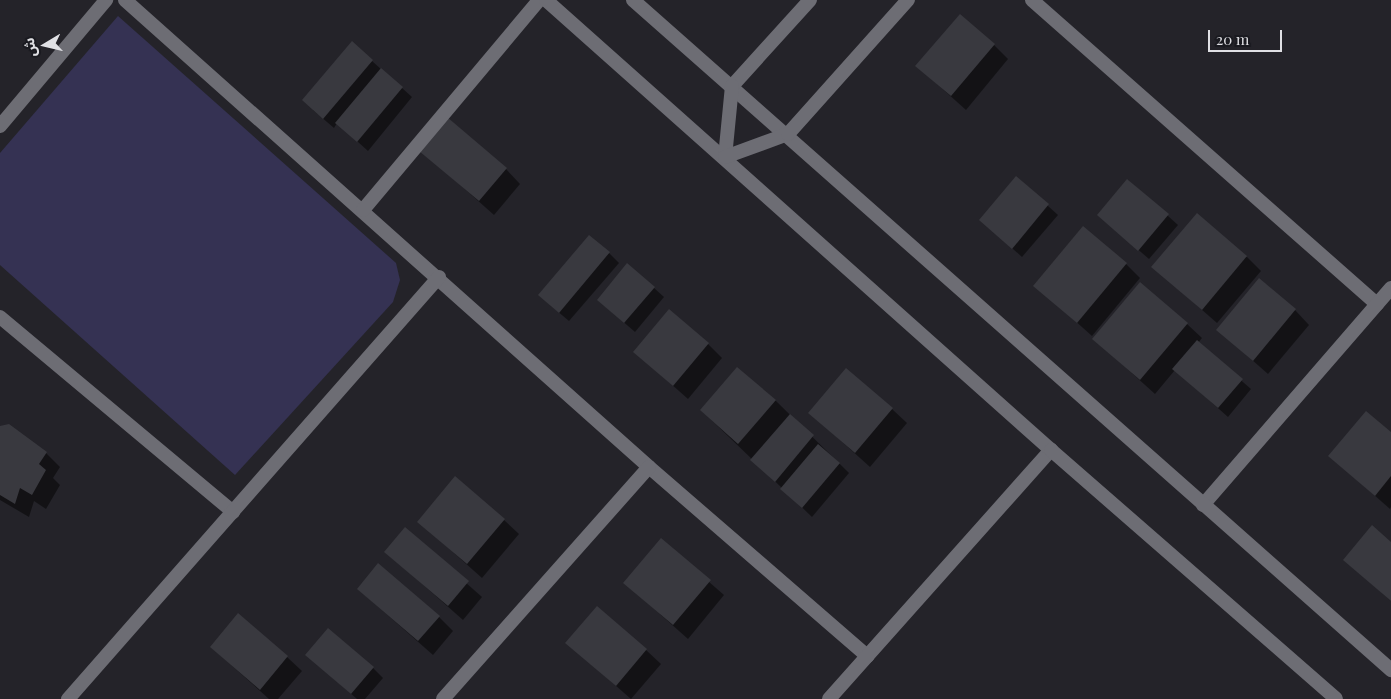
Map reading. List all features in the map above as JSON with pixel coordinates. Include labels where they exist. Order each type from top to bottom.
[{"type":"street","points":[[0,126],[106,0]]},
{"type":"street","points":[[125,0],[439,277],[649,467],[867,656]]},
{"type":"street","points":[[363,210],[539,0]]},
{"type":"street","points":[[546,0],[725,157],[1051,450],[1336,699]]},
{"type":"street","points":[[633,0],[788,134],[1203,505],[1391,670]]},
{"type":"street","points":[[725,157],[732,86],[810,0]]},
{"type":"street","points":[[725,157],[788,134],[908,0]]},
{"type":"street","points":[[1032,0],[1377,304]]},
{"type":"street","points":[[68,699],[439,277]]},
{"type":"street","points":[[1203,505],[1391,288]]},
{"type":"street","points":[[0,317],[232,512]]},
{"type":"street","points":[[828,699],[1051,450]]},
{"type":"street","points":[[443,699],[649,467]]},
{"type":"shaded area","points":[[118,16],[396,263],[400,280],[393,302],[235,475],[0,265],[0,153]]},
{"type":"building","points":[[960,14],[995,44],[951,96],[915,66]]},
{"type":"building","points":[[352,41],[373,60],[323,119],[302,100]]},
{"type":"building","points":[[381,68],[403,87],[357,142],[335,123]]},
{"type":"building","points":[[447,117],[507,168],[479,201],[419,151]]},
{"type":"building","points":[[1016,176],[1049,204],[1012,249],[979,220]]},
{"type":"building","points":[[1127,179],[1169,214],[1138,251],[1097,215]]},
{"type":"building","points":[[1197,213],[1247,256],[1202,310],[1151,267]]},
{"type":"building","points":[[1083,226],[1127,263],[1077,323],[1033,286]]},
{"type":"building","points":[[589,235],[610,252],[559,313],[538,295]]},
{"type":"building","points":[[627,263],[655,287],[624,323],[597,300]]},
{"type":"building","points":[[1259,278],[1296,309],[1253,361],[1216,330]]},
{"type":"building","points":[[1140,282],[1188,323],[1140,380],[1092,339]]},
{"type":"building","points":[[669,309],[709,343],[673,386],[633,352]]},
{"type":"building","points":[[1197,340],[1243,379],[1218,408],[1172,369]]},
{"type":"building","points":[[737,367],[776,400],[738,444],[700,410]]},
{"type":"building","points":[[846,368],[893,408],[855,453],[808,413]]},
{"type":"building","points":[[1366,411],[1391,432],[1391,476],[1375,496],[1328,456]]},
{"type":"building","points":[[790,414],[814,435],[775,482],[750,460]]},
{"type":"building","points":[[9,424],[47,452],[39,464],[46,470],[32,495],[20,488],[15,504],[0,495],[0,426]]},
{"type":"building","points":[[818,444],[840,463],[802,508],[780,489]]},
{"type":"building","points":[[455,476],[505,519],[467,564],[417,522]]},
{"type":"building","points":[[1372,525],[1391,542],[1391,601],[1343,560]]},
{"type":"building","points":[[405,527],[469,581],[448,606],[384,552]]},
{"type":"building","points":[[661,538],[711,580],[673,625],[623,583]]},
{"type":"building","points":[[378,563],[440,616],[418,641],[357,589]]},
{"type":"building","points":[[597,606],[647,649],[616,686],[565,643]]},
{"type":"building","points":[[238,613],[288,656],[260,690],[210,647]]},
{"type":"building","points":[[328,628],[374,667],[351,694],[305,655]]}]
